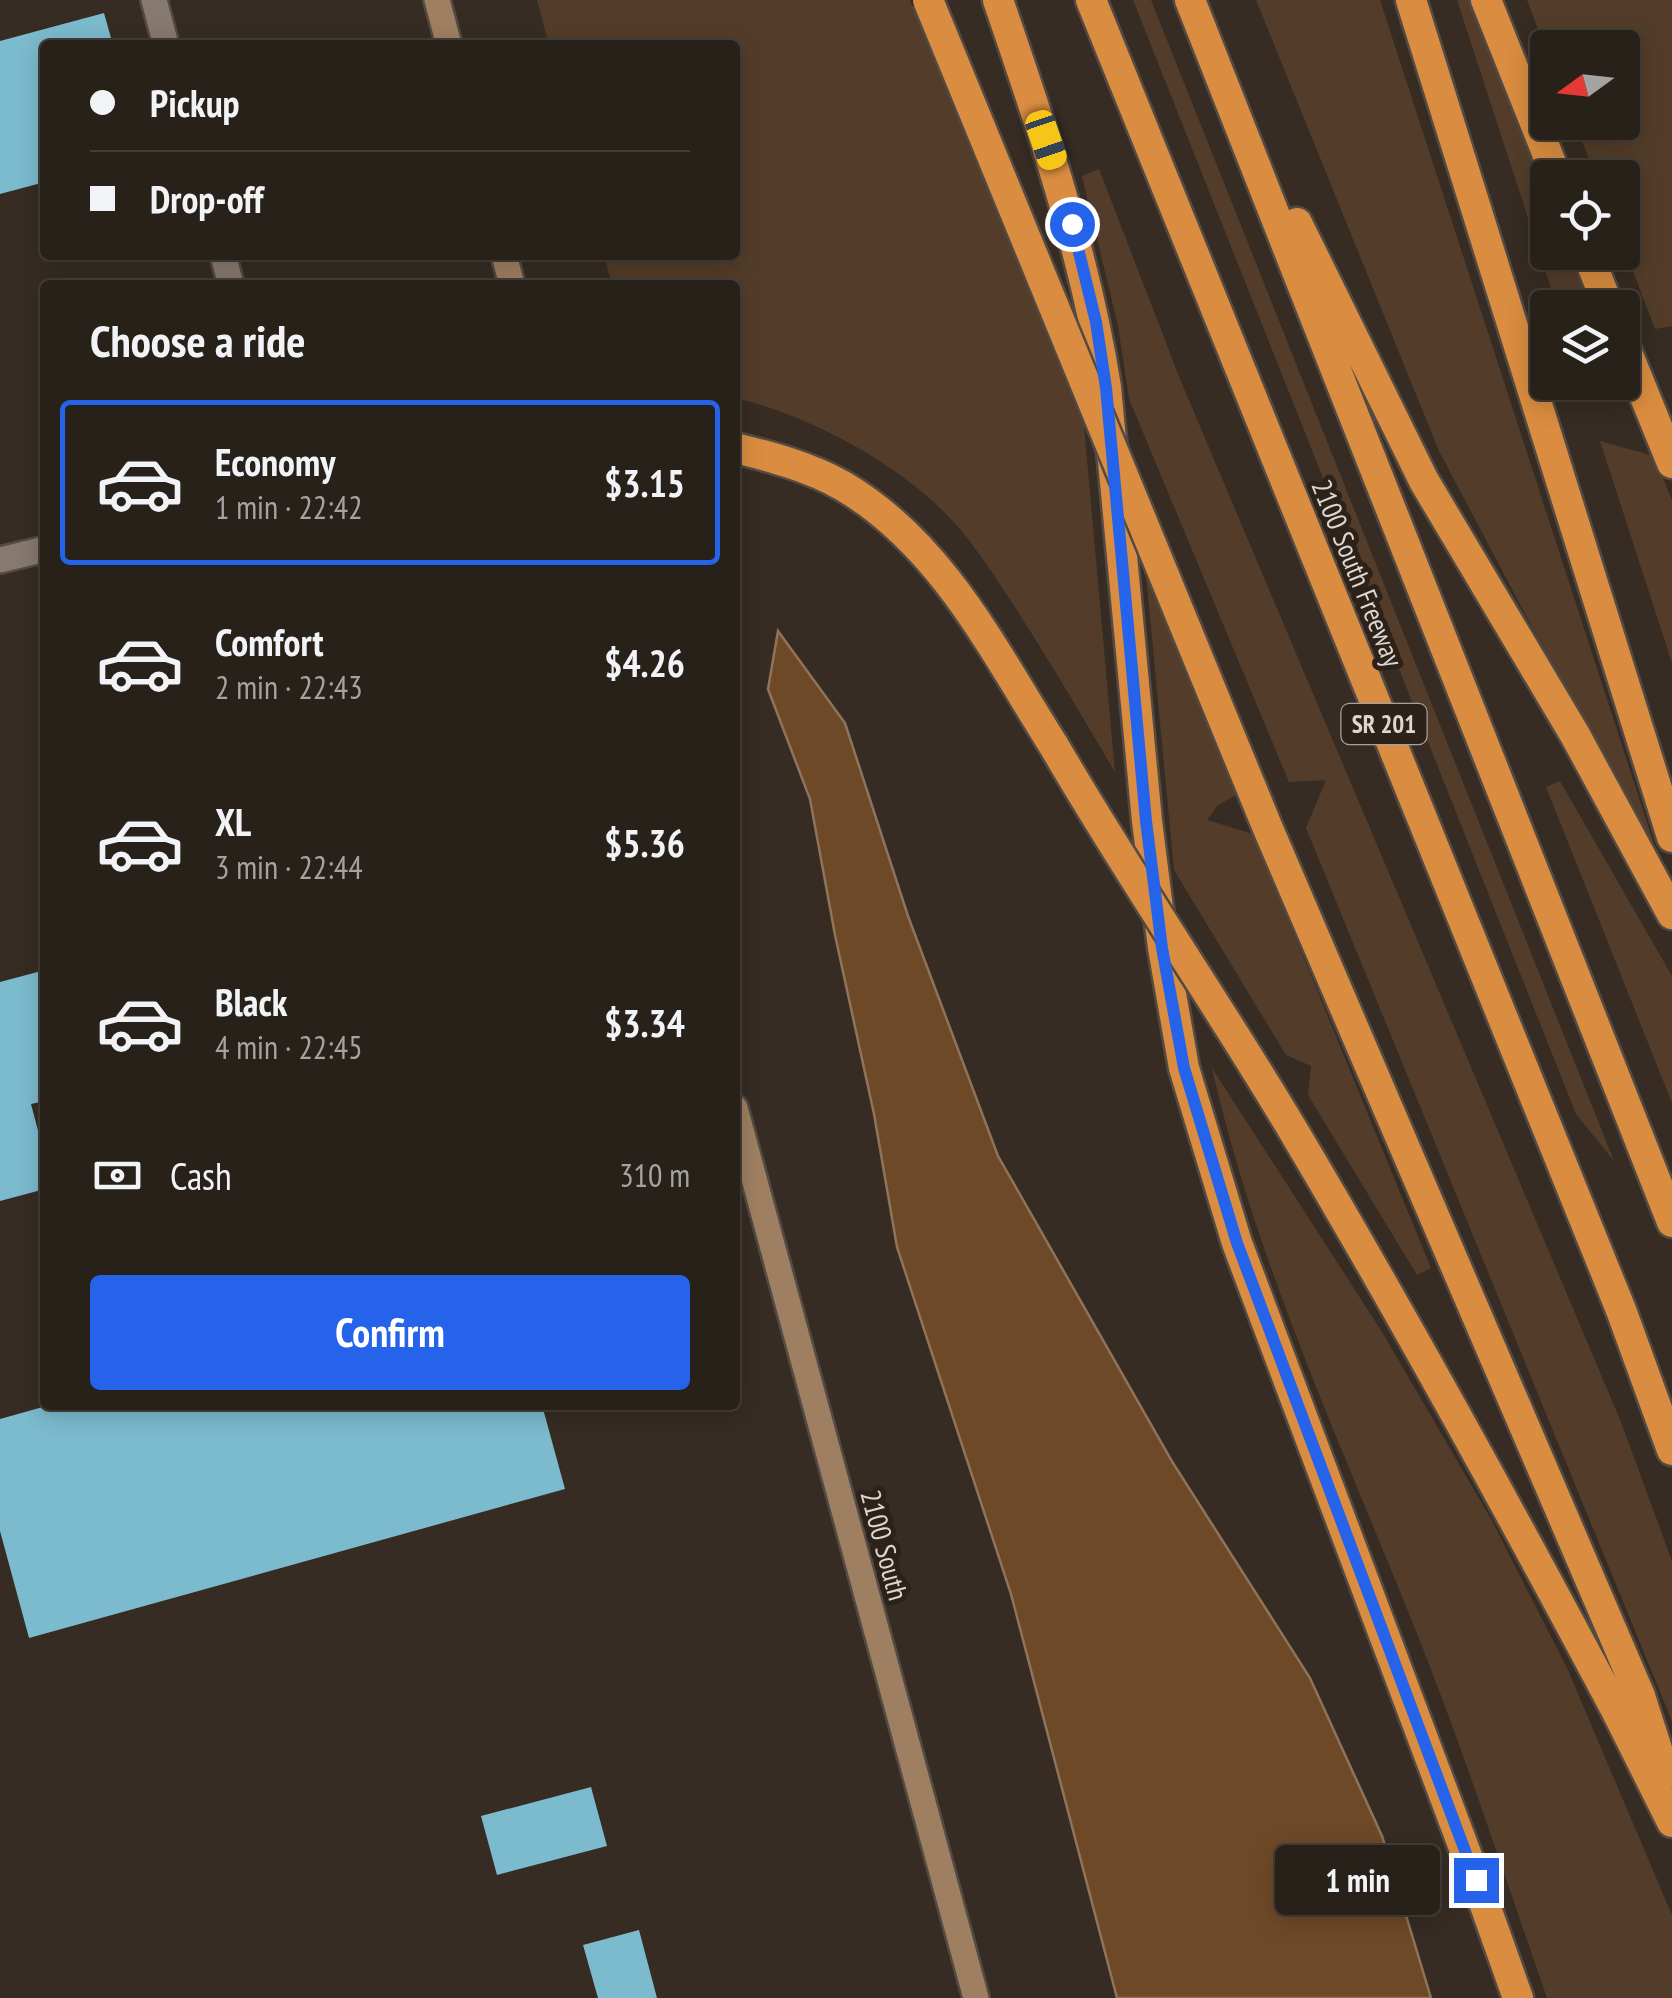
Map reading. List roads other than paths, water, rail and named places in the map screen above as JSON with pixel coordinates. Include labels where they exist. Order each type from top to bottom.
[{"type":"highway","points":[[928,0],[1628,1704],[1672,1822]]},
{"type":"highway","points":[[998,0],[1056,169],[1096,322],[1106,388],[1146,821],[1162,948],[1184,1068],[1237,1243],[1518,1998]]},
{"type":"highway","name":"2100 South Freeway","points":[[1091,0],[1621,1310],[1672,1450]]},
{"type":"highway","points":[[1410,0],[1672,837]]},
{"type":"highway","points":[[1486,0],[1550,160]]},
{"type":"highway","points":[[1194,11],[1424,481],[1575,735],[1672,914]]},
{"type":"highway","name":"2100 South Freeway","points":[[1194,11],[1672,1222]]},
{"type":"highway","points":[[1640,384],[1668,453]]},
{"type":"highway","points":[[740,449],[772,457],[844,486],[911,539],[968,609],[1296,1135],[1516,1520],[1628,1704],[1672,1796]]},
{"type":"main road","points":[[437,0],[448,40]]},
{"type":"main road","name":"2100 South","points":[[740,1126],[976,1998]]},
{"type":"street","points":[[154,0],[165,40]]},
{"type":"street","points":[[0,560],[40,550]]}]
